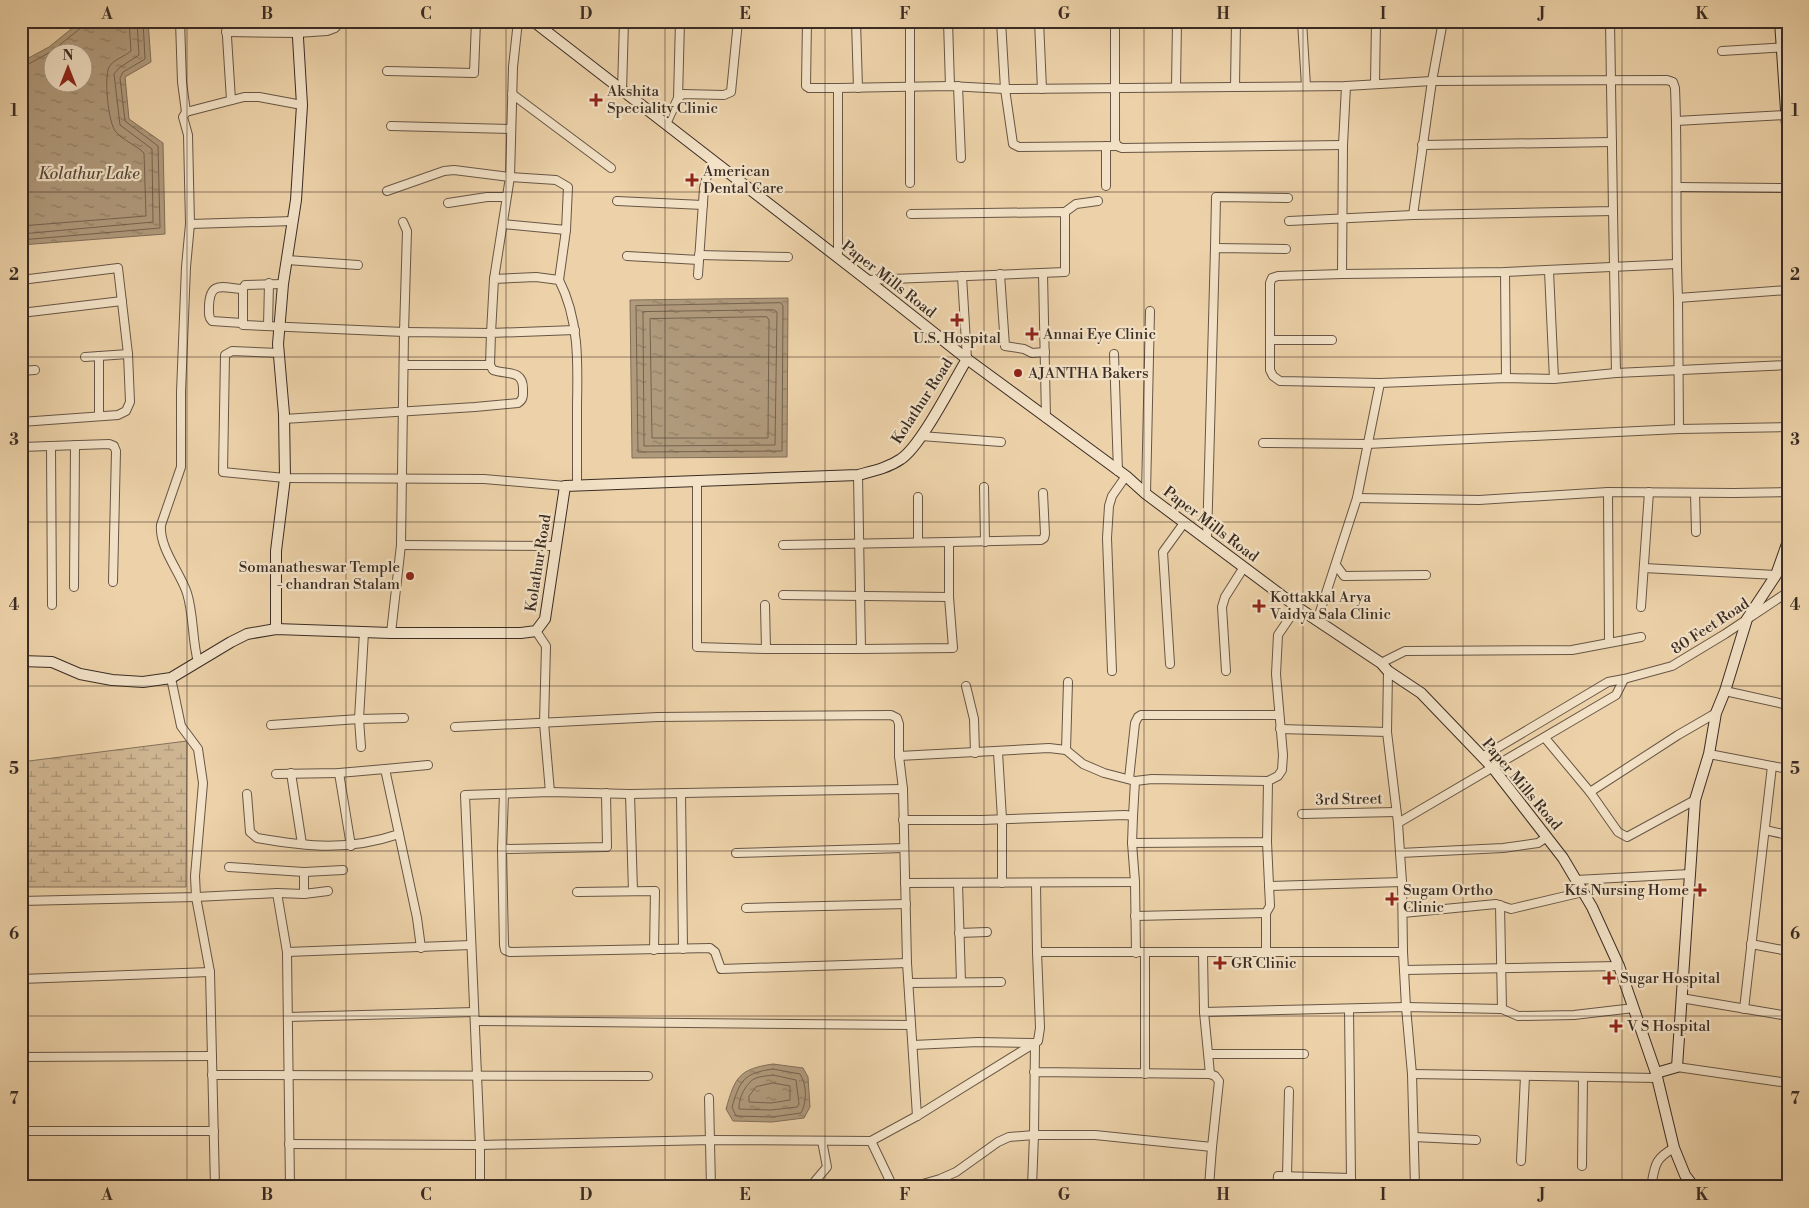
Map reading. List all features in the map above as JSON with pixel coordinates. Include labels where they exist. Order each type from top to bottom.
[{"type":"main road","points":[[276,629],[276,551],[285,478],[284,418],[279,353],[280,326],[283,284],[296,200],[302,105],[297,21]]},
{"type":"main road","name":"Paper Mills Road","points":[[533,21],[967,359],[1122,473],[1146,494],[1297,607],[1421,693],[1493,768],[1564,858],[1592,907],[1619,966],[1634,1008],[1656,1075],[1674,1148],[1685,1175],[1694,1187]]},
{"type":"main road","points":[[1780,21],[1785,47],[1788,140]]},
{"type":"main road","name":"Kolathur Road","points":[[21,661],[52,662],[80,674],[112,680],[143,682],[171,678],[247,634],[276,629],[391,633],[521,633],[536,631],[545,620],[565,486],[858,475],[887,467],[903,458],[921,436],[967,359]]},
{"type":"main road","points":[[1656,1075],[1677,1066],[1695,800],[1709,754],[1716,713],[1746,619],[1776,575],[1788,541]]},
{"type":"street","points":[[180,21],[182,82],[186,112],[184,121],[188,144],[190,224],[186,267],[181,392],[181,468],[161,525],[160,533],[187,593],[194,648],[198,662]]},
{"type":"street","points":[[226,21],[231,100]]},
{"type":"street","points":[[226,32],[297,33],[327,31],[335,28],[341,21]]},
{"type":"street","points":[[387,71],[474,73],[476,21]]},
{"type":"street","points":[[284,418],[475,407],[518,403],[522,400],[523,382],[519,376],[493,370],[490,365],[494,279],[510,178],[513,67],[518,21]]},
{"type":"street","points":[[622,92],[624,21]]},
{"type":"street","points":[[666,124],[678,98],[680,21]]},
{"type":"street","points":[[807,21],[806,86],[809,88],[954,86],[1042,89],[1346,86],[1432,81],[1667,80],[1672,82],[1675,88],[1676,121],[1679,429]]},
{"type":"street","points":[[856,21],[858,88]]},
{"type":"street","points":[[910,21],[910,183]]},
{"type":"street","points":[[948,21],[960,158]]},
{"type":"street","points":[[1002,21],[1005,89],[1013,144],[1019,147],[1343,146]]},
{"type":"street","points":[[1039,21],[1042,89]]},
{"type":"street","points":[[1115,21],[1115,141],[1117,146]]},
{"type":"street","points":[[1176,87],[1177,21]]},
{"type":"street","points":[[1236,21],[1236,87]]},
{"type":"street","points":[[1302,21],[1306,86]]},
{"type":"street","points":[[1375,84],[1376,21]]},
{"type":"street","points":[[1413,215],[1422,144],[1443,21]]},
{"type":"street","points":[[1610,21],[1616,373]]},
{"type":"street","points":[[678,98],[683,94],[724,94],[731,92],[736,22]]},
{"type":"street","points":[[1722,51],[1785,47]]},
{"type":"street","points":[[1342,274],[1341,218],[1346,86]]},
{"type":"street","points":[[838,88],[838,257]]},
{"type":"street","points":[[512,94],[611,168]]},
{"type":"street","points":[[186,112],[244,97],[259,97],[302,105]]},
{"type":"street","points":[[1676,121],[1786,115]]},
{"type":"street","points":[[391,126],[512,128]]},
{"type":"street","points":[[1422,144],[1612,142]]},
{"type":"street","points":[[1106,146],[1106,186]]},
{"type":"street","points":[[698,275],[707,176],[714,161]]},
{"type":"street","points":[[387,191],[448,170],[510,178],[556,180],[568,187],[566,230],[559,280],[566,294],[575,330],[578,372],[577,486]]},
{"type":"street","points":[[1677,187],[1788,188]]},
{"type":"street","points":[[448,203],[487,197],[506,197]]},
{"type":"street","points":[[1207,540],[1216,197],[1288,198]]},
{"type":"street","points":[[616,201],[703,205]]},
{"type":"street","points":[[911,214],[1065,212],[1076,204],[1098,201]]},
{"type":"street","points":[[1289,221],[1413,215],[1613,211]]},
{"type":"street","points":[[867,280],[1065,272],[1065,212]]},
{"type":"street","points":[[190,224],[293,221]]},
{"type":"street","points":[[391,633],[401,545],[403,478],[407,231],[403,222]]},
{"type":"street","points":[[503,224],[566,230]]},
{"type":"street","points":[[1215,248],[1286,249]]},
{"type":"street","points":[[627,256],[788,257]]},
{"type":"street","points":[[287,260],[358,265]]},
{"type":"street","points":[[1676,264],[1549,271],[1278,276],[1272,278],[1270,283],[1270,370],[1272,376],[1280,381],[1380,383],[1506,378],[1554,379],[1616,373],[1788,365]]},
{"type":"street","points":[[21,280],[118,268],[128,354],[130,402],[126,411],[118,415],[21,422]]},
{"type":"street","points":[[1549,271],[1554,379]]},
{"type":"street","points":[[1505,272],[1506,378]]},
{"type":"street","points":[[1043,273],[1046,418]]},
{"type":"street","points":[[1000,274],[1005,346],[1022,348],[1032,353],[1045,352]]},
{"type":"street","points":[[962,276],[967,359]]},
{"type":"street","points":[[494,279],[536,277],[559,280]]},
{"type":"street","points":[[268,326],[267,304],[269,283]]},
{"type":"street","points":[[242,323],[243,289],[245,284],[283,284]]},
{"type":"street","points":[[243,289],[216,288],[212,290],[209,318],[212,321],[242,323],[246,326],[404,332],[491,334],[575,330]]},
{"type":"street","points":[[1678,298],[1788,290]]},
{"type":"street","points":[[21,314],[122,301]]},
{"type":"street","points":[[267,304],[282,305]]},
{"type":"street","points":[[1146,494],[1150,311]]},
{"type":"street","points":[[1270,340],[1332,340]]},
{"type":"street","points":[[279,353],[232,351],[225,355],[223,472],[285,478],[484,479],[565,486]]},
{"type":"street","points":[[85,357],[128,354]]},
{"type":"street","points":[[1112,672],[1107,538],[1109,506],[1122,473],[1114,354]]},
{"type":"street","points":[[99,416],[100,356]]},
{"type":"street","points":[[404,364],[490,365]]},
{"type":"street","points":[[21,371],[35,370]]},
{"type":"street","points":[[1317,620],[1357,498],[1380,383]]},
{"type":"street","points":[[1263,443],[1367,444],[1679,429],[1788,427]]},
{"type":"street","points":[[921,436],[1001,442]]},
{"type":"street","points":[[21,447],[109,444],[114,446],[116,451],[113,582]]},
{"type":"street","points":[[74,588],[75,445]]},
{"type":"street","points":[[51,446],[52,605]]},
{"type":"street","points":[[858,475],[861,649]]},
{"type":"street","points":[[697,481],[697,647],[766,649],[953,648],[949,597],[950,542]]},
{"type":"street","points":[[984,487],[985,542]]},
{"type":"street","points":[[1357,498],[1479,500],[1608,492],[1788,492]]},
{"type":"street","points":[[1608,492],[1609,642]]},
{"type":"street","points":[[1641,607],[1649,492]]},
{"type":"street","points":[[783,545],[1042,540],[1045,534],[1043,493]]},
{"type":"street","points":[[1695,493],[1696,532]]},
{"type":"street","points":[[918,497],[918,542]]},
{"type":"street","points":[[1170,664],[1162,558],[1163,552],[1184,522]]},
{"type":"street","points":[[401,545],[555,546]]},
{"type":"street","points":[[1336,565],[1344,576],[1426,575]]},
{"type":"street","points":[[1226,671],[1222,607],[1225,597],[1244,568]]},
{"type":"street","points":[[1644,568],[1776,575]]},
{"type":"street","name":"80 Feet Road","points":[[1482,757],[1608,682],[1672,666],[1788,592]]},
{"type":"street","points":[[783,595],[949,597]]},
{"type":"street","points":[[765,605],[766,649]]},
{"type":"street","points":[[899,756],[1027,749],[1066,750],[1083,764],[1104,773],[1132,780],[1268,781],[1278,776],[1282,770],[1283,754],[1276,674],[1278,635],[1297,607]]},
{"type":"street","points":[[536,631],[546,646],[544,723],[550,792]]},
{"type":"street","points":[[361,747],[359,719],[364,632]]},
{"type":"street","points":[[1415,1187],[1412,1074],[1403,952],[1402,882],[1398,823],[1387,732],[1385,667],[1405,651],[1549,652],[1572,650],[1641,637]]},
{"type":"street","points":[[171,678],[181,726],[198,749],[203,783],[195,876],[196,897],[210,972],[215,1187]]},
{"type":"street","points":[[1398,823],[1616,695],[1624,679]]},
{"type":"street","points":[[1066,750],[1068,682]]},
{"type":"street","points":[[966,686],[974,719],[975,753]]},
{"type":"street","points":[[1724,691],[1788,705]]},
{"type":"street","points":[[1590,792],[1678,735],[1716,713]]},
{"type":"street","points":[[455,727],[658,717],[891,715],[896,718],[899,724],[899,756],[903,790],[907,963],[917,1116]]},
{"type":"street","points":[[1136,953],[1132,780],[1135,723],[1138,717],[1141,715],[1279,715]]},
{"type":"street","points":[[271,725],[404,718]]},
{"type":"street","points":[[1280,729],[1387,732]]},
{"type":"street","points":[[1545,738],[1590,792],[1618,832],[1627,837],[1695,800]]},
{"type":"street","points":[[998,752],[1002,819],[1002,883]]},
{"type":"street","points":[[1709,754],[1788,769]]},
{"type":"street","points":[[276,774],[339,773],[428,765]]},
{"type":"street","points":[[1744,1009],[1772,766]]},
{"type":"street","points":[[385,769],[417,918],[421,948]]},
{"type":"street","points":[[291,773],[302,844]]},
{"type":"street","points":[[339,773],[351,846]]},
{"type":"street","points":[[1266,952],[1266,913],[1270,906],[1266,842],[1268,781]]},
{"type":"street","points":[[480,1187],[480,1145],[465,795],[550,792],[630,794],[903,790]]},
{"type":"street","points":[[681,793],[684,949]]},
{"type":"street","points":[[247,794],[250,832],[253,836],[262,839],[302,844],[351,846],[399,834]]},
{"type":"street","points":[[504,794],[502,849],[505,950],[510,952],[710,948],[715,952],[721,969],[907,963]]},
{"type":"street","points":[[502,849],[607,847],[606,794]]},
{"type":"street","points":[[630,794],[633,891]]},
{"type":"street","name":"3rd Street","points":[[1302,814],[1396,812]]},
{"type":"street","points":[[903,820],[1132,816]]},
{"type":"street","points":[[1765,830],[1788,835]]},
{"type":"street","points":[[1400,853],[1503,848],[1538,844],[1547,837]]},
{"type":"street","points":[[1132,843],[1266,842]]},
{"type":"street","points":[[736,853],[904,848]]},
{"type":"street","points":[[229,867],[304,872],[343,870]]},
{"type":"street","points":[[304,872],[304,894]]},
{"type":"street","points":[[1576,880],[1690,874]]},
{"type":"street","points":[[905,883],[1135,882]]},
{"type":"street","points":[[1269,886],[1402,882]]},
{"type":"street","points":[[958,883],[961,982]]},
{"type":"street","points":[[1032,1187],[1035,1044],[1040,1032],[1036,883]]},
{"type":"street","points":[[577,892],[655,891],[654,950]]},
{"type":"street","points":[[278,892],[287,952],[290,1187]]},
{"type":"street","points":[[21,900],[196,897],[278,892],[304,894],[328,892]]},
{"type":"street","points":[[1403,913],[1496,904],[1511,909],[1583,892]]},
{"type":"street","points":[[746,908],[906,904]]},
{"type":"street","points":[[1500,905],[1502,1009]]},
{"type":"street","points":[[1136,916],[1266,913]]},
{"type":"street","points":[[960,933],[986,932]]},
{"type":"street","points":[[1752,944],[1788,951]]},
{"type":"street","points":[[287,952],[471,945]]},
{"type":"street","points":[[1037,952],[1403,952]]},
{"type":"street","points":[[1145,953],[1145,1074]]},
{"type":"street","points":[[1203,953],[1204,1012],[1210,1074]]},
{"type":"street","points":[[1404,970],[1619,966]]},
{"type":"street","points":[[21,978],[210,972]]},
{"type":"street","points":[[909,983],[1001,982]]},
{"type":"street","points":[[1681,998],[1788,1016]]},
{"type":"street","points":[[1204,1012],[1406,1007],[1502,1009],[1518,1016],[1574,1014],[1634,1008]]},
{"type":"street","points":[[1349,1009],[1350,1187]]},
{"type":"street","points":[[288,1017],[474,1017],[911,1025]]},
{"type":"street","points":[[912,1045],[978,1042],[1035,1044]]},
{"type":"street","points":[[288,1144],[480,1145],[710,1140],[871,1141],[917,1116],[1035,1044]]},
{"type":"street","points":[[1209,1054],[1304,1054]]},
{"type":"street","points":[[21,1057],[212,1056]]},
{"type":"street","points":[[1677,1066],[1788,1083]]},
{"type":"street","points":[[1034,1072],[1210,1074],[1215,1076],[1220,1082],[1209,1187]]},
{"type":"street","points":[[1412,1074],[1583,1077],[1656,1075]]},
{"type":"street","points":[[212,1075],[648,1076]]},
{"type":"street","points":[[1521,1161],[1525,1076]]},
{"type":"street","points":[[1582,1166],[1583,1077]]},
{"type":"street","points":[[1287,1176],[1289,1091]]},
{"type":"street","points":[[709,1098],[711,1187]]},
{"type":"street","points":[[21,1131],[214,1131]]},
{"type":"street","points":[[912,1187],[956,1172],[998,1142],[1009,1137],[1095,1135],[1212,1147]]},
{"type":"street","points":[[1414,1137],[1476,1140]]},
{"type":"street","points":[[810,1187],[827,1167],[822,1141]]},
{"type":"street","points":[[871,1141],[893,1187]]},
{"type":"street","points":[[1651,1187],[1656,1165],[1661,1155],[1674,1148]]},
{"type":"street","points":[[1277,1187],[1278,1176],[1350,1178]]},
{"type":"green space","points":[[187,741],[186,887],[21,887],[21,762]]},
{"type":"water","name":"Kolathur Lake","points":[[81,21],[148,21],[151,62],[125,77],[129,119],[163,143],[165,234],[21,245],[21,62],[42,51],[42,92],[92,92],[92,42],[55,42]]},
{"type":"water","points":[[788,298],[787,457],[632,458],[630,300]]},
{"type":"water","points":[[773,1064],[803,1068],[808,1077],[810,1107],[804,1118],[772,1122],[733,1121],[726,1109],[732,1089],[740,1076],[753,1069]]},
{"type":"place","name":"Akshita Speciality Clinic","points":[[596,100]]},
{"type":"place","name":"American Dental Care","points":[[692,180]]},
{"type":"place","name":"U.S. Hospital","points":[[957,320]]},
{"type":"place","name":"Annai Eye Clinic","points":[[1032,334]]},
{"type":"place","name":"AJANTHA Bakers","points":[[1018,373]]},
{"type":"place","name":"Somanatheswar Temple - chandran Stalam","points":[[410,576]]},
{"type":"place","name":"Kottakkal Arya Vaidya Sala Clinic","points":[[1259,606]]},
{"type":"place","name":"Kts Nursing Home","points":[[1700,890]]},
{"type":"place","name":"Sugam Ortho Clinic","points":[[1392,899]]},
{"type":"place","name":"GR Clinic","points":[[1220,963]]},
{"type":"place","name":"Sugar Hospital","points":[[1609,978]]},
{"type":"place","name":"V S Hospital","points":[[1616,1026]]}]
